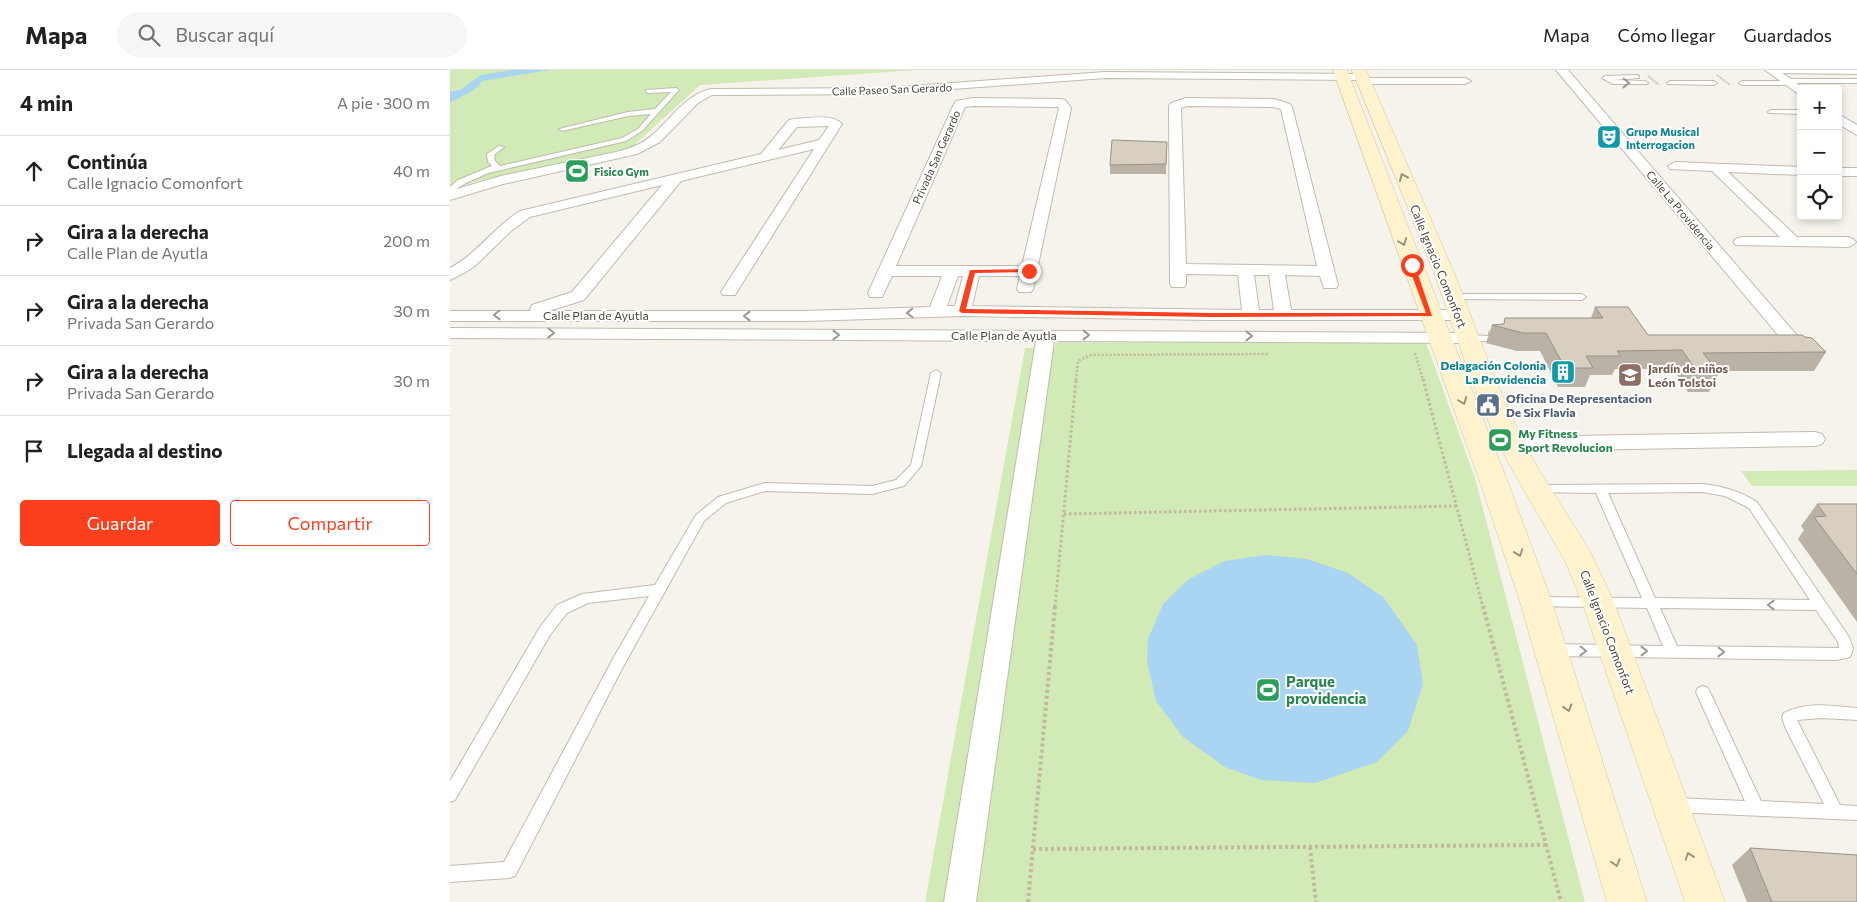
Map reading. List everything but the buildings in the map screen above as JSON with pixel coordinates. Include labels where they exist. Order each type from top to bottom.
[{"type":"main road","name":"Calle Ignacio Comonfort","points":[[1341,73],[1446,330],[1495,485],[1536,602],[1627,902]]},
{"type":"main road","name":"Calle Ignacio Comonfort","points":[[1361,76],[1456,306],[1446,330]]},
{"type":"main road","name":"Calle Ignacio Comonfort","points":[[1446,330],[1482,376],[1512,444],[1579,559],[1598,602],[1672,805],[1705,902]]},
{"type":"street","name":"Calle La Providencia","points":[[1562,70],[1800,350]]},
{"type":"street","name":"Calle Paseo San Gerardo","points":[[450,196],[484,186],[615,156],[640,148],[656,139],[699,97],[711,92],[882,91],[1106,75],[1341,73],[1361,76],[1465,81]]},
{"type":"street","points":[[1780,77],[1797,88]]},
{"type":"street","name":"Privada San Gerardo","points":[[876,293],[960,104],[973,102],[1060,103],[1065,108],[1025,288]]},
{"type":"street","points":[[1186,102],[1274,103],[1286,107],[1328,278],[1276,270],[1245,270],[1177,277],[1175,106],[1186,102]]},
{"type":"street","points":[[1842,114],[1857,114]]},
{"type":"street","points":[[1842,121],[1857,131]]},
{"type":"street","points":[[729,292],[836,125],[835,123],[795,123],[789,126],[766,156]]},
{"type":"street","points":[[450,275],[471,263],[510,224],[525,214],[823,143]]},
{"type":"street","points":[[1675,166],[1797,171]]},
{"type":"street","points":[[1716,168],[1793,242]]},
{"type":"street","points":[[1842,172],[1857,172]]},
{"type":"street","points":[[522,315],[578,296],[676,178]]},
{"type":"street","points":[[1740,242],[1848,242]]},
{"type":"street","points":[[1245,270],[1251,315]]},
{"type":"street","points":[[1273,336],[1277,315],[1276,270]]},
{"type":"street","points":[[886,271],[1029,271]]},
{"type":"street","points":[[937,312],[951,272]]},
{"type":"street","points":[[962,311],[972,272]]},
{"type":"street","points":[[578,296],[598,315]]},
{"type":"street","name":"Calle Plan de Ayutla","points":[[1446,330],[1456,306]]},
{"type":"street","name":"Calle Plan de Ayutla","points":[[450,316],[806,316],[962,311],[1277,315],[1446,330]]},
{"type":"street","points":[[1210,315],[1211,336]]},
{"type":"street","points":[[762,336],[773,316]]},
{"type":"street","points":[[798,335],[806,316]]},
{"type":"street","name":"Calle Plan de Ayutla","points":[[450,333],[762,336],[1273,336],[1446,330]]},
{"type":"street","points":[[960,902],[1046,335]]},
{"type":"street","points":[[1512,444],[1815,438]]},
{"type":"lane","points":[[1735,78],[1857,73]]},
{"type":"lane","points":[[1742,83],[1780,77],[1857,81]]},
{"type":"lane","points":[[1637,78],[1606,78],[1613,82],[1645,83]]},
{"type":"lane","points":[[1664,78],[1706,78]]},
{"type":"lane","points":[[1670,83],[1714,83]]},
{"type":"lane","points":[[486,172],[618,142],[640,130],[676,90],[648,91]]},
{"type":"lane","points":[[562,130],[628,114],[657,111]]},
{"type":"lane","points":[[1771,112],[1797,112]]},
{"type":"lane","points":[[450,191],[461,182],[497,166],[492,162],[490,154],[501,147]]},
{"type":"lane","points":[[1456,306],[1582,297]]},
{"type":"lane","points":[[1446,330],[1494,338],[1494,326],[1501,324]]},
{"type":"lane","points":[[450,874],[509,870],[619,661],[700,518],[722,500],[765,487],[872,490],[900,482],[916,466],[936,373]]},
{"type":"lane","points":[[1600,488],[1672,651]]},
{"type":"lane","points":[[1537,489],[1718,489],[1745,500],[1753,505],[1844,641],[1846,649],[1844,653],[1551,650]]},
{"type":"lane","points":[[450,795],[546,631],[562,609],[586,598],[659,590]]},
{"type":"lane","points":[[1536,602],[1820,605]]},
{"type":"lane","points":[[1703,692],[1756,808]]},
{"type":"lane","points":[[1836,812],[1792,727],[1790,717],[1795,713],[1807,712],[1857,714]]},
{"type":"lane","points":[[1672,805],[1857,813]]},
{"type":"path","points":[[1717,75],[1730,85]]},
{"type":"path","points":[[1648,76],[1659,85]]},
{"type":"path","points":[[1406,353],[1416,353],[1561,902]]},
{"type":"path","points":[[1028,902],[1078,362],[1091,355],[1278,354]]},
{"type":"path","points":[[1064,514],[1457,506]]},
{"type":"path","points":[[1032,850],[1546,844]]},
{"type":"path","points":[[1310,847],[1316,902]]},
{"type":"green space","points":[[450,70],[917,70],[700,85],[631,148],[473,182],[450,191]]},
{"type":"green space","name":"Parque providencia","points":[[1425,340],[1475,478],[1585,902],[925,902],[1025,348],[1055,348],[1056,343]]},
{"type":"green space","points":[[1857,470],[1857,486],[1752,486],[1741,471]]},
{"type":"water","points":[[514,70],[550,70],[482,81],[472,91],[450,103],[450,92],[460,90],[481,75]]},
{"type":"water","points":[[1266,555],[1307,559],[1348,573],[1384,598],[1417,645],[1423,684],[1408,731],[1377,762],[1315,783],[1261,780],[1225,767],[1183,737],[1156,701],[1147,661],[1148,639],[1163,604],[1189,579],[1225,561]]},
{"type":"place","name":"Grupo Musical Interrogacion","points":[[1609,137]]},
{"type":"place","name":"Fisico Gym","points":[[577,171]]},
{"type":"place","name":"Delagación Colonia La Providencia","points":[[1563,372]]},
{"type":"place","name":"Jardín de niños León Tolstoi","points":[[1630,375]]},
{"type":"place","name":"Oficina De Representacion De Six Flavia","points":[[1488,405]]},
{"type":"place","name":"My Fitness Sport Revolucion","points":[[1500,440]]},
{"type":"place","name":"Parque providencia","points":[[1268,690]]},
{"type":"route","points":[[1029,271],[972,272],[962,311],[1210,315],[1430,315],[1412,265]]}]
